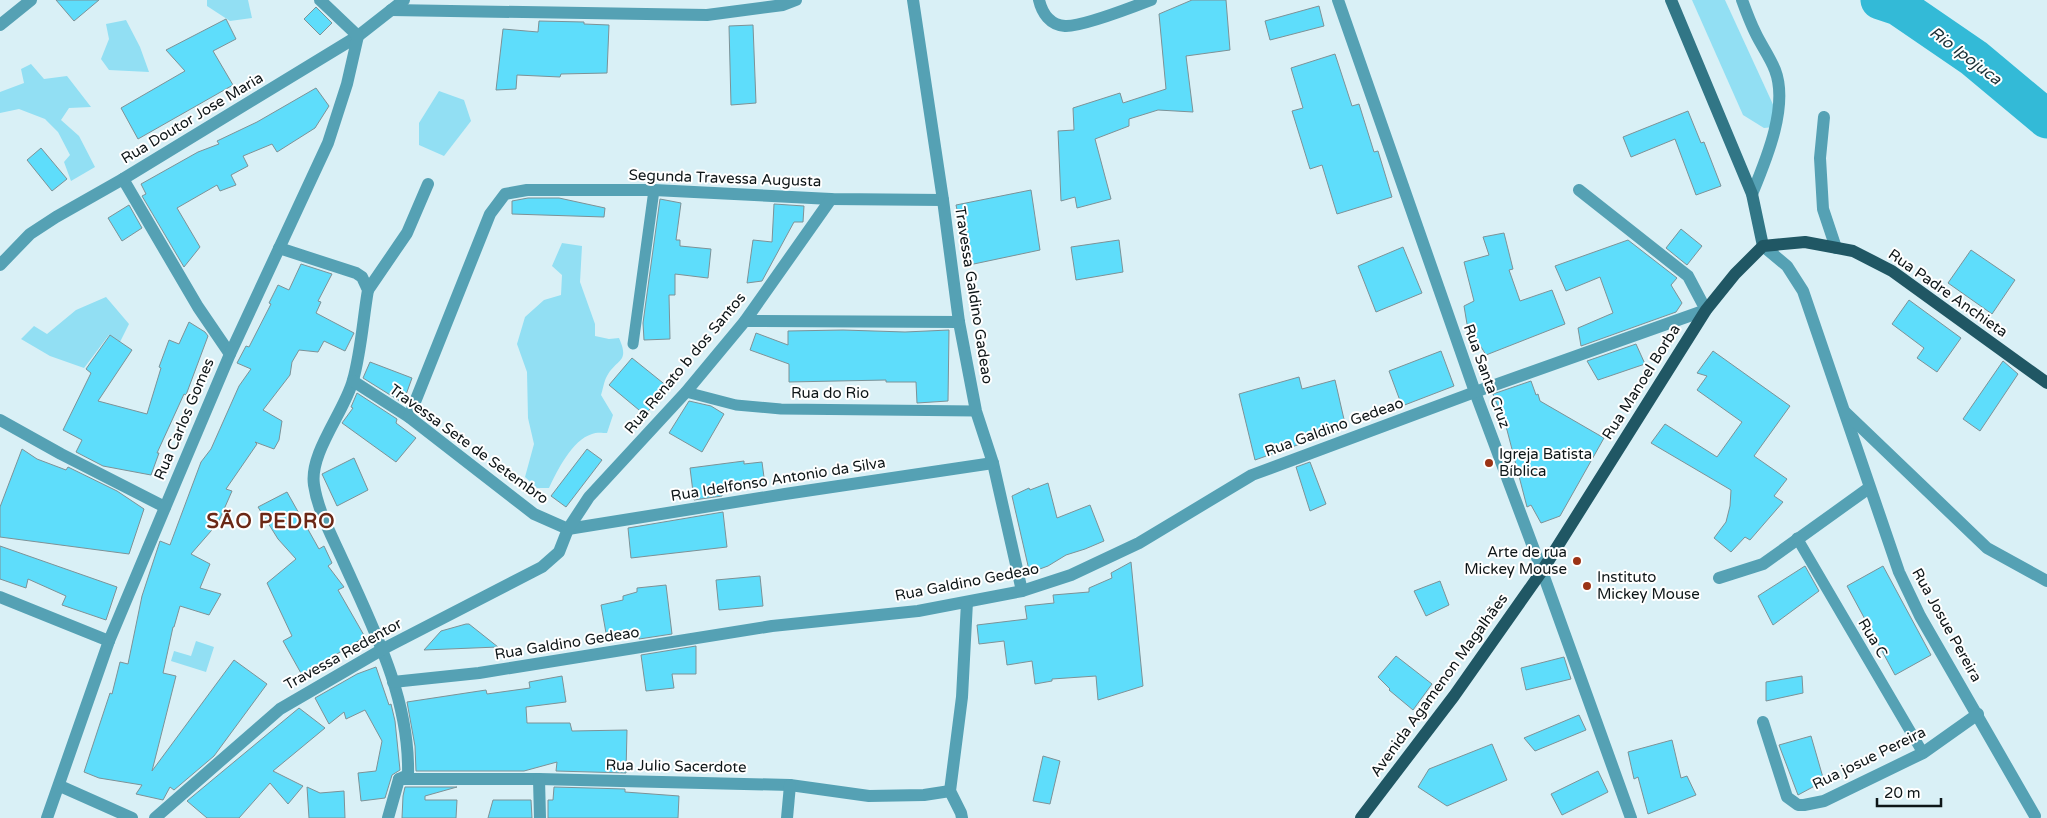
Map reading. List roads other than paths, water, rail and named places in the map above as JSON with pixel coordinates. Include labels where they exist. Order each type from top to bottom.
[{"type":"main road","points":[[1671,0],[1752,194],[1763,246]]},
{"type":"main road","name":"Rua Padre Anchieta","points":[[1763,246],[1805,242],[1852,251],[1892,271],[2047,384]]},
{"type":"main road","name":"Rua Manoel Borba","points":[[1542,571],[1706,310],[1735,274],[1763,246]]},
{"type":"main road","name":"Avenida Agamenon Magalhães","points":[[1361,818],[1454,696],[1542,571]]},
{"type":"street","points":[[0,25],[31,0]]},
{"type":"street","points":[[320,0],[358,36]]},
{"type":"street","name":"Rua Doutor Jose Maria","points":[[0,265],[37,230],[56,217],[123,179],[358,36],[404,0]]},
{"type":"street","points":[[391,10],[707,15],[783,5],[796,0]]},
{"type":"street","name":"Travessa Galdino Gadeao","points":[[913,0],[959,322],[976,411],[992,463],[1022,591]]},
{"type":"street","points":[[1039,0],[1046,17],[1055,23],[1066,26],[1151,0]]},
{"type":"street","name":"Rua Santa Cruz","points":[[1338,0],[1474,392],[1542,571],[1631,818]]},
{"type":"street","points":[[1742,0],[1755,32],[1776,72],[1779,92],[1778,113],[1765,163],[1752,194]]},
{"type":"street","name":"Rua Carlos Gomes","points":[[47,818],[60,786],[109,641],[230,354],[328,143],[347,84],[358,36]]},
{"type":"street","points":[[1824,117],[1820,158],[1823,209],[1836,248]]},
{"type":"street","points":[[123,179],[198,308],[230,354]]},
{"type":"street","points":[[388,818],[400,779],[408,775],[408,755],[393,682],[383,649],[323,515],[314,485],[314,467],[353,381],[368,290],[407,232],[428,184]]},
{"type":"street","name":"Segunda Travessa Augusta","points":[[409,417],[490,214],[505,194],[527,190],[654,190],[831,199],[943,200]]},
{"type":"street","points":[[1579,190],[1688,276],[1706,310]]},
{"type":"street","name":"Rua Renato b dos Santos","points":[[562,544],[568,529],[589,496],[686,392],[745,321],[831,199]]},
{"type":"street","name":"Rua Josue Pereira","points":[[1763,246],[1787,266],[1803,292],[1899,572],[1920,616],[2037,815]]},
{"type":"street","points":[[279,248],[356,273],[362,277],[368,290]]},
{"type":"street","name":"Rua Galdino Gedeao","points":[[393,682],[480,673],[772,626],[918,611],[1022,591],[1072,576],[1139,543],[1252,474],[1474,392],[1706,310]]},
{"type":"street","points":[[745,321],[959,322]]},
{"type":"street","name":"Travessa Sete de Setembro","points":[[353,381],[409,417],[534,514],[568,529]]},
{"type":"street","points":[[1844,411],[1987,548],[2047,581]]},
{"type":"street","points":[[0,420],[61,454],[165,507]]},
{"type":"street","name":"Rua Idelfonso Antonio da Silva","points":[[568,529],[992,463]]},
{"type":"street","points":[[1719,578],[1762,564],[1869,488]]},
{"type":"street","name":"Travessa Redentor","points":[[155,818],[280,709],[383,649],[542,567],[553,560],[562,544]]},
{"type":"street","points":[[0,597],[109,641]]},
{"type":"street","points":[[962,818],[950,791],[962,697],[967,602]]},
{"type":"street","name":"Rua josue Pereira","points":[[1763,722],[1787,797],[1798,805],[1824,801],[1924,753],[1978,714]]},
{"type":"street","name":"Rua Julio Sacerdote","points":[[400,779],[539,779],[790,785],[869,796],[924,795],[950,791]]},
{"type":"street","points":[[539,779],[540,818]]},
{"type":"street","points":[[787,818],[790,785]]},
{"type":"street","points":[[60,786],[132,818]]},
{"type":"lane","points":[[633,344],[654,190]]},
{"type":"lane","name":"Rua do Rio","points":[[686,392],[745,406],[781,409],[976,411]]},
{"type":"lane","name":"Rua C","points":[[1797,538],[1924,753]]},
{"type":"waterway","name":"Rio Ipojuca","points":[[1880,0],[1898,6],[1974,58],[2047,119]]},
{"type":"place","name":"Igreja Batista Bíblica","points":[[1489,463]]},
{"type":"place","name":"Arte de rua Mickey Mouse","points":[[1577,561]]},
{"type":"place","name":"Instituto Mickey Mouse","points":[[1587,586]]},
{"type":"district","name":"SÃO PEDRO","points":[[271,521]]}]
